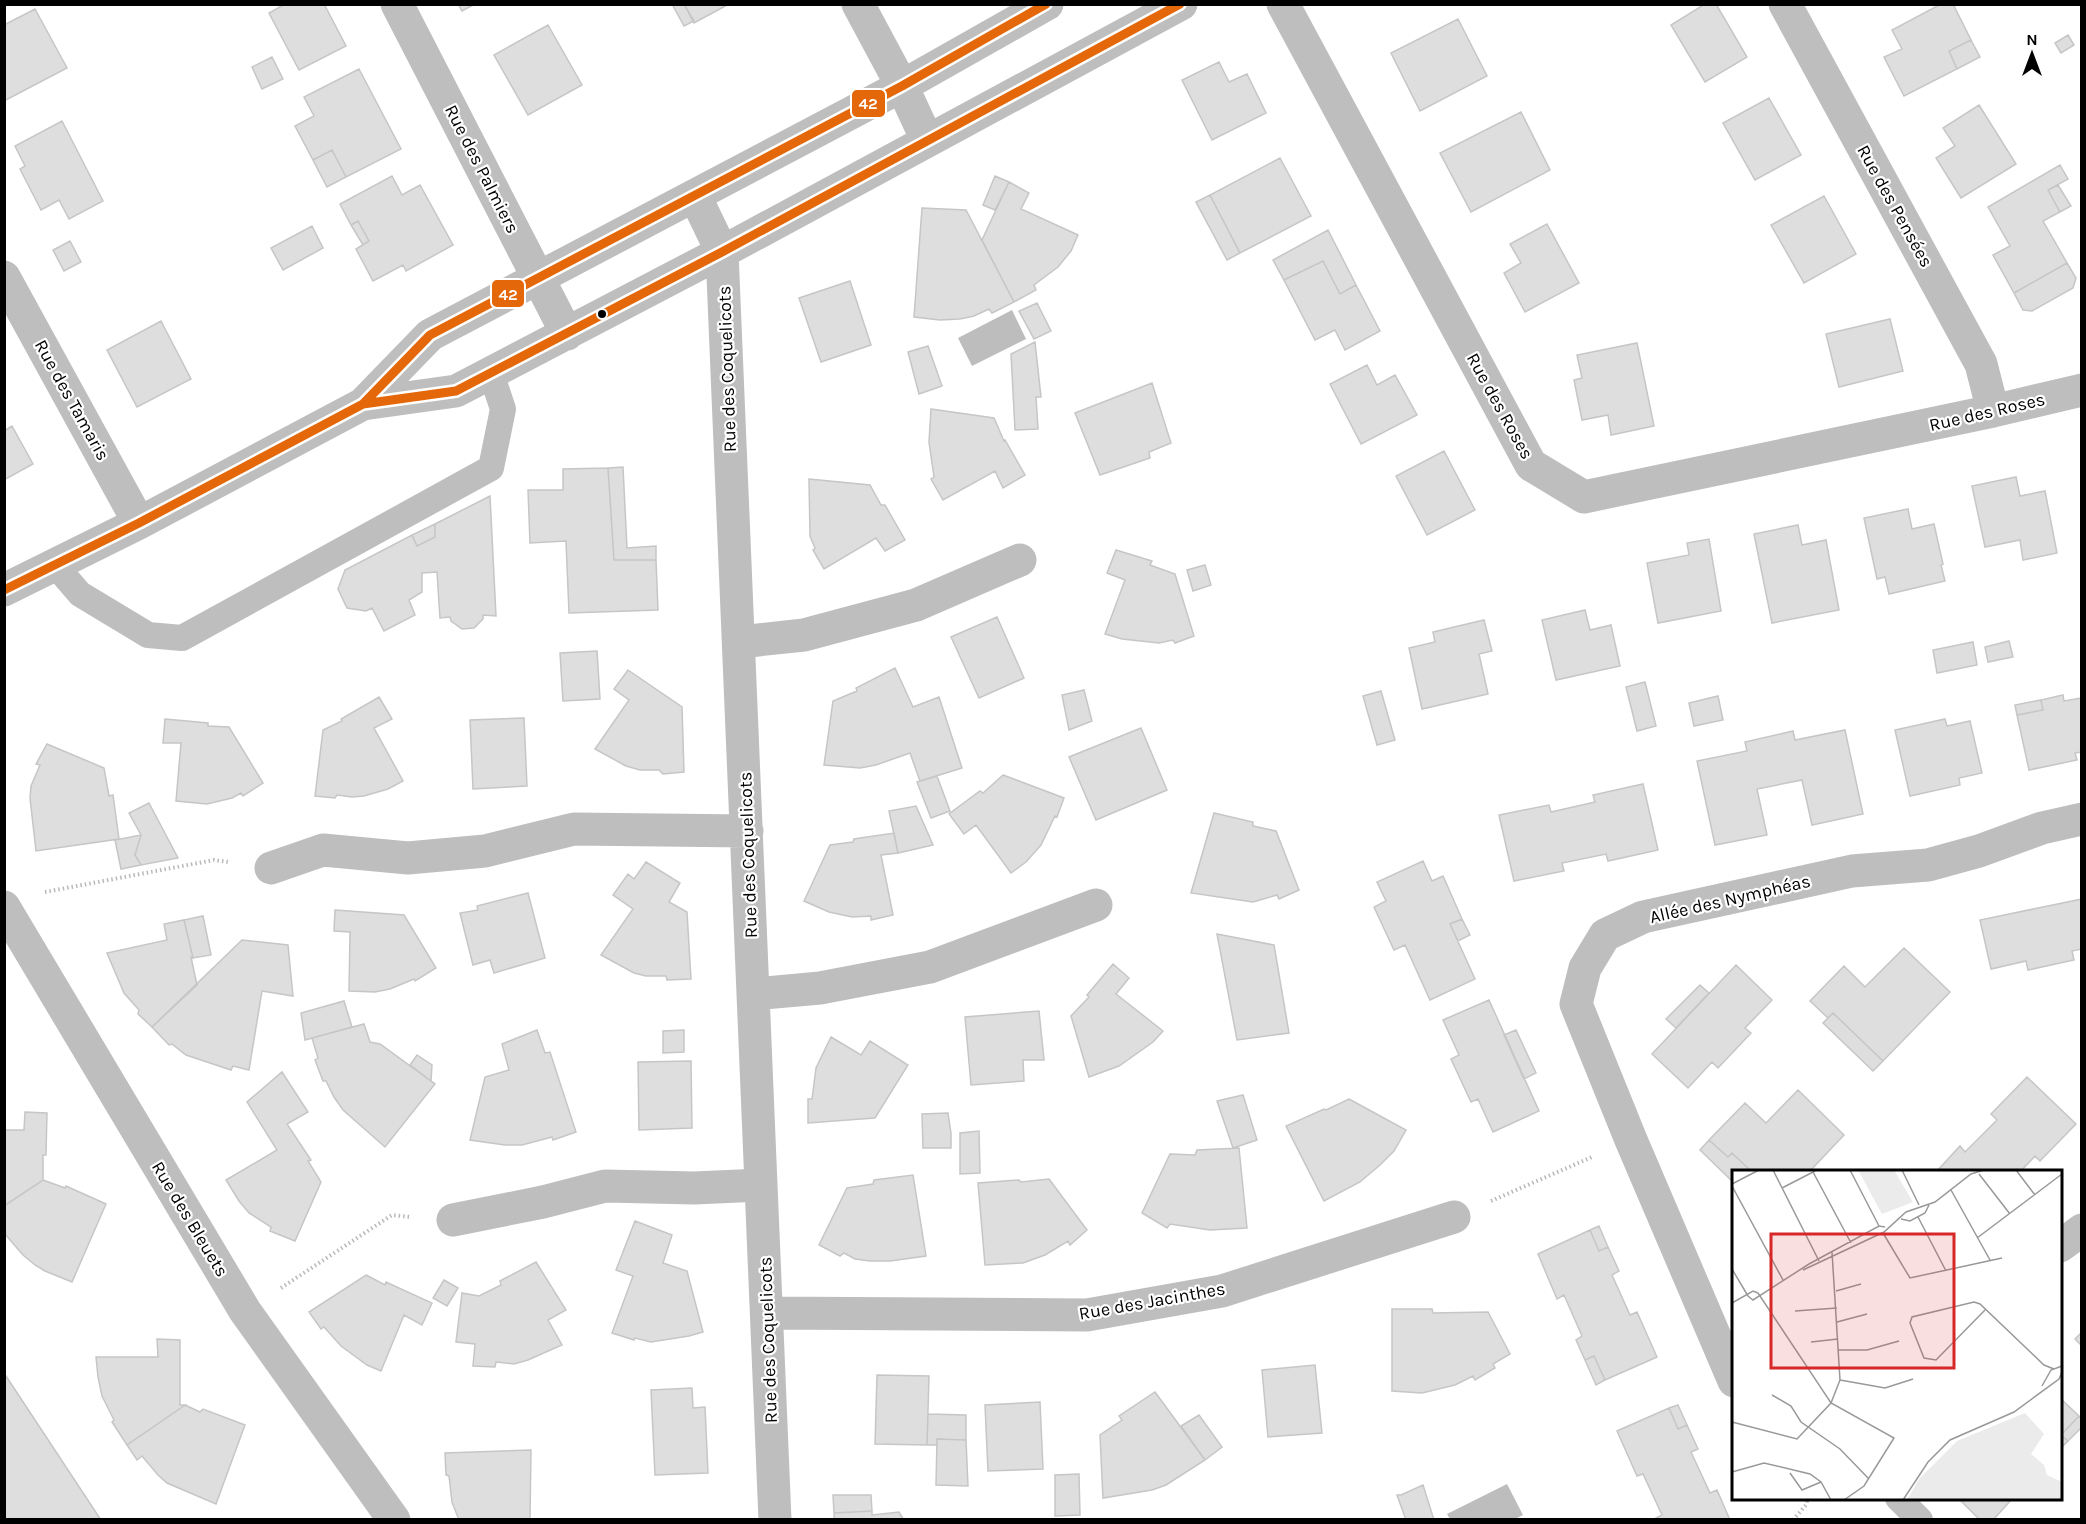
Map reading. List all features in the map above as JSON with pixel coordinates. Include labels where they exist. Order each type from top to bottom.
[{"type":"street","name":"Rue des Palmiers","points":[[397,4],[567,334]]},
{"type":"street","points":[[858,4],[902,86],[927,141]]},
{"type":"street","points":[[4,590],[139,523],[363,404],[430,335],[902,86],[1047,4]]},
{"type":"street","points":[[363,404],[456,391],[722,252],[1181,4]]},
{"type":"street","name":"Rue des Roses","points":[[1283,4],[1532,465],[1584,497],[1993,411],[2082,390]]},
{"type":"street","name":"Rue des Pensées","points":[[1785,4],[1981,364],[1993,411]]},
{"type":"street","name":"Rue des Coquelicots","points":[[695,196],[722,252],[775,1520]]},
{"type":"street","name":"Rue des Tamaris","points":[[4,277],[139,523]]},
{"type":"street","points":[[739,642],[804,635],[916,605],[1020,560]]},
{"type":"street","name":"Allée des Nymphéas","points":[[1732,1376],[1631,1140],[1576,1004],[1585,968],[1605,935],[1643,917],[1852,871],[1928,865],[1979,851],[2042,828],[2082,819]]},
{"type":"street","points":[[271,868],[323,850],[408,858],[485,851],[574,829],[747,831]]},
{"type":"street","points":[[753,994],[820,988],[930,967],[1096,905]]},
{"type":"street","name":"Rue des Bleuets","points":[[4,907],[245,1311],[394,1520]]},
{"type":"street","points":[[453,1220],[543,1202],[605,1186],[694,1188],[761,1185]]},
{"type":"street","name":"Rue des Jacinthes","points":[[767,1313],[1087,1316],[1222,1291],[1454,1217]]},
{"type":"street","points":[[2062,1245],[2082,1230]]},
{"type":"lane","points":[[55,566],[80,594],[148,635],[182,638],[491,468],[503,409],[491,373]]},
{"type":"lane","points":[[1900,1500],[1920,1520]]},
{"type":"path","points":[[45,892],[214,860],[271,868]]},
{"type":"path","points":[[1454,1217],[1631,1140]]},
{"type":"path","points":[[245,1311],[392,1215],[453,1220]]},
{"type":"path","points":[[1793,1520],[1807,1500]]},
{"type":"shaded area","points":[[1012,310],[1026,339],[972,366],[958,338]]},
{"type":"shaded area","points":[[1507,1484],[1523,1515],[1515,1519],[1450,1519],[1447,1514]]},
{"type":"building","points":[[285,4],[324,4],[346,46],[299,70],[269,13]]},
{"type":"building","points":[[458,4],[475,4],[462,11]]},
{"type":"building","points":[[672,4],[684,4],[694,21],[684,26]]},
{"type":"building","points":[[684,4],[729,4],[694,23]]},
{"type":"building","points":[[1705,4],[1716,4],[1747,57],[1705,82],[1671,25]]},
{"type":"building","points":[[1941,4],[1953,4],[1971,40],[1949,51],[1957,69],[1904,96],[1884,57],[1902,49],[1892,30]]},
{"type":"building","points":[[35,9],[67,68],[4,101],[4,25]]},
{"type":"building","points":[[1458,19],[1487,76],[1420,111],[1391,53]]},
{"type":"building","points":[[548,25],[582,85],[528,115],[494,55]]},
{"type":"building","points":[[2068,35],[2074,45],[2061,53],[2055,43]]},
{"type":"building","points":[[1971,40],[1980,57],[1957,69],[1949,51]]},
{"type":"building","points":[[272,57],[283,79],[262,89],[252,67]]},
{"type":"building","points":[[1219,62],[1229,82],[1247,74],[1266,113],[1212,140],[1182,80]]},
{"type":"building","points":[[359,69],[401,149],[346,177],[332,150],[313,160],[295,126],[314,116],[304,97]]},
{"type":"building","points":[[1769,98],[1801,155],[1755,180],[1723,123]]},
{"type":"building","points":[[1979,105],[2016,164],[1961,198],[1936,158],[1955,146],[1943,128]]},
{"type":"building","points":[[1521,112],[1550,170],[1471,212],[1440,153]]},
{"type":"building","points":[[62,121],[103,201],[69,219],[59,200],[41,210],[20,169],[25,166],[15,146]]},
{"type":"building","points":[[332,150],[346,177],[327,187],[313,160]]},
{"type":"building","points":[[1280,158],[1311,216],[1240,253],[1210,195]]},
{"type":"building","points":[[2060,165],[2068,179],[2048,190],[2060,212],[2043,221],[2067,263],[2014,293],[1993,255],[2010,246],[1988,207]]},
{"type":"building","points":[[392,176],[402,195],[420,185],[453,245],[406,271],[403,265],[373,281],[356,249],[369,241],[358,221],[351,225],[340,204]]},
{"type":"building","points":[[995,176],[1009,182],[995,210],[983,205]]},
{"type":"building","points":[[1009,182],[1029,193],[1021,209],[1078,235],[1071,251],[1058,267],[1034,285],[1036,290],[1014,302],[982,240]]},
{"type":"building","points":[[2058,185],[2071,206],[2060,212],[2048,190]]},
{"type":"building","points":[[1210,195],[1240,253],[1227,260],[1196,202]]},
{"type":"building","points":[[1824,196],[1856,254],[1804,283],[1771,225]]},
{"type":"building","points":[[922,208],[966,210],[1014,302],[992,313],[989,309],[960,319],[940,320],[914,317]]},
{"type":"building","points":[[358,221],[369,241],[363,245],[351,225]]},
{"type":"building","points":[[1547,224],[1579,283],[1525,312],[1504,273],[1521,263],[1510,244]]},
{"type":"building","points":[[312,226],[323,248],[283,270],[271,248]]},
{"type":"building","points":[[1328,230],[1356,285],[1340,294],[1323,261],[1284,280],[1273,260]]},
{"type":"building","points":[[70,241],[81,262],[64,271],[53,250]]},
{"type":"building","points":[[1323,261],[1340,294],[1356,285],[1380,331],[1345,350],[1335,330],[1315,340],[1284,280]]},
{"type":"building","points":[[2067,263],[2076,278],[2073,288],[2032,311],[2023,310],[2014,293]]},
{"type":"building","points":[[850,281],[871,345],[821,362],[799,298]]},
{"type":"building","points":[[1037,303],[1051,331],[1034,339],[1019,311]]},
{"type":"building","points":[[1890,319],[1903,371],[1839,387],[1826,334]]},
{"type":"building","points":[[161,321],[191,379],[137,407],[107,350]]},
{"type":"building","points":[[1035,342],[1041,397],[1036,397],[1038,429],[1015,430],[1011,354]]},
{"type":"building","points":[[1637,343],[1654,426],[1611,435],[1608,415],[1582,420],[1574,380],[1582,378],[1577,355]]},
{"type":"building","points":[[928,346],[942,386],[919,394],[908,352]]},
{"type":"building","points":[[1367,365],[1377,385],[1395,375],[1417,415],[1361,444],[1330,384]]},
{"type":"building","points":[[1152,383],[1171,443],[1149,452],[1150,458],[1100,475],[1075,413]]},
{"type":"building","points":[[931,409],[994,418],[1004,441],[1025,475],[1003,488],[995,471],[943,500],[931,479],[934,477],[929,442]]},
{"type":"building","points":[[12,426],[33,464],[4,480],[4,431]]},
{"type":"building","points":[[1444,451],[1475,510],[1427,535],[1396,476]]},
{"type":"building","points":[[623,467],[627,548],[656,546],[656,560],[614,560],[608,468]]},
{"type":"building","points":[[608,468],[614,560],[656,560],[658,610],[569,613],[566,541],[530,543],[528,490],[563,490],[563,469]]},
{"type":"building","points":[[2016,477],[2020,496],[2045,491],[2057,553],[2023,560],[2020,540],[1985,547],[1972,486]]},
{"type":"building","points":[[809,479],[870,485],[881,505],[885,505],[905,540],[885,551],[876,538],[824,569],[813,550],[815,548],[810,536]]},
{"type":"building","points":[[490,496],[496,616],[483,615],[483,619],[474,628],[462,629],[451,621],[450,617],[440,618],[437,572],[422,573],[422,592],[409,600],[415,615],[384,631],[372,608],[366,611],[347,608],[338,589],[345,570],[412,535],[417,546],[435,537],[435,524]]},
{"type":"building","points":[[1908,509],[1912,529],[1934,524],[1945,581],[1889,594],[1885,577],[1877,579],[1864,518]]},
{"type":"building","points":[[435,524],[435,537],[417,546],[412,535]]},
{"type":"building","points":[[1798,525],[1802,545],[1826,540],[1839,610],[1772,623],[1754,534]]},
{"type":"building","points":[[1709,539],[1721,611],[1658,623],[1647,563],[1689,555],[1687,543]]},
{"type":"building","points":[[1116,550],[1152,561],[1150,565],[1175,574],[1194,636],[1175,643],[1173,640],[1159,643],[1122,639],[1105,634],[1125,580],[1107,573]]},
{"type":"building","points":[[1205,565],[1211,585],[1193,591],[1187,570]]},
{"type":"building","points":[[1585,610],[1590,630],[1611,625],[1620,666],[1556,680],[1542,620]]},
{"type":"building","points":[[997,617],[1024,678],[979,698],[951,637]]},
{"type":"building","points":[[1484,620],[1492,651],[1479,654],[1488,694],[1422,709],[1409,648],[1435,642],[1433,632]]},
{"type":"building","points":[[2009,641],[2013,657],[1988,662],[1985,647]]},
{"type":"building","points":[[1973,642],[1977,665],[1937,673],[1933,650]]},
{"type":"building","points":[[597,651],[600,699],[563,701],[560,653]]},
{"type":"building","points":[[895,668],[913,707],[939,697],[962,768],[920,781],[910,753],[860,768],[824,765],[833,701],[857,691],[856,688]]},
{"type":"building","points":[[628,670],[682,707],[684,772],[663,774],[659,770],[640,770],[626,766],[595,749],[629,700],[614,689]]},
{"type":"building","points":[[1645,682],[1656,726],[1637,731],[1626,687]]},
{"type":"building","points":[[1084,690],[1092,721],[1069,730],[1062,695]]},
{"type":"building","points":[[1381,691],[1395,740],[1377,745],[1363,696]]},
{"type":"building","points":[[2063,695],[2064,701],[2082,698],[2082,752],[2075,753],[2077,760],[2029,770],[2017,715],[2043,710],[2041,700]]},
{"type":"building","points":[[1718,696],[1723,720],[1694,726],[1689,703]]},
{"type":"building","points":[[379,697],[392,719],[374,728],[403,781],[388,789],[364,796],[337,795],[335,798],[315,796],[323,730],[342,721],[341,719]]},
{"type":"building","points":[[2041,700],[2043,710],[2017,715],[2015,705]]},
{"type":"building","points":[[524,718],[527,786],[473,789],[470,720]]},
{"type":"building","points":[[165,719],[229,727],[263,783],[243,796],[241,793],[232,798],[207,804],[176,801],[181,743],[163,743]]},
{"type":"building","points":[[1945,719],[1947,726],[1970,721],[1982,773],[1959,778],[1960,785],[1910,796],[1895,730]]},
{"type":"building","points":[[1141,728],[1167,790],[1096,820],[1069,757]]},
{"type":"building","points":[[1845,730],[1863,814],[1812,825],[1802,780],[1757,789],[1767,835],[1715,845],[1697,761],[1747,751],[1745,742],[1793,731],[1795,740]]},
{"type":"building","points":[[47,744],[104,768],[109,796],[113,795],[119,839],[36,851],[30,798],[31,786],[40,765],[36,764]]},
{"type":"building","points":[[1003,775],[1064,798],[1057,817],[1055,816],[1041,845],[1026,862],[1011,873],[976,825],[964,834],[949,814],[980,791],[983,793]]},
{"type":"building","points":[[937,776],[950,811],[931,818],[917,782]]},
{"type":"building","points":[[1643,784],[1658,850],[1608,861],[1606,854],[1562,863],[1564,871],[1514,881],[1499,815],[1549,805],[1551,812],[1595,802],[1593,795]]},
{"type":"building","points":[[149,803],[178,858],[141,865],[135,855],[141,835],[129,813]]},
{"type":"building","points":[[916,806],[933,845],[898,853],[889,811]]},
{"type":"building","points":[[1214,813],[1253,822],[1253,826],[1276,831],[1299,890],[1279,899],[1277,895],[1253,902],[1191,893]]},
{"type":"building","points":[[894,833],[898,853],[881,855],[893,915],[871,920],[871,916],[852,917],[829,912],[804,901],[830,845]]},
{"type":"building","points":[[141,835],[135,855],[141,865],[121,869],[115,840]]},
{"type":"building","points":[[1423,861],[1432,881],[1443,876],[1462,919],[1450,924],[1475,979],[1430,1000],[1405,945],[1394,950],[1374,907],[1386,901],[1377,882]]},
{"type":"building","points":[[646,862],[680,883],[669,902],[687,912],[691,979],[667,980],[666,976],[646,976],[634,973],[601,955],[633,909],[613,895],[628,874],[634,879]]},
{"type":"building","points":[[528,893],[545,958],[494,973],[490,960],[473,965],[460,913],[478,910],[477,906]]},
{"type":"building","points":[[2082,899],[2082,949],[2072,951],[2074,960],[2028,970],[2026,961],[1991,969],[1980,920]]},
{"type":"building","points":[[335,910],[404,915],[436,968],[415,981],[414,979],[390,989],[375,992],[349,991],[350,932],[334,931]]},
{"type":"building","points":[[203,916],[211,955],[193,958],[184,920]]},
{"type":"building","points":[[1462,919],[1470,935],[1458,941],[1450,924]]},
{"type":"building","points":[[184,920],[197,985],[152,1027],[138,1014],[139,1010],[124,993],[107,953],[167,940],[164,924]]},
{"type":"building","points":[[1217,934],[1274,945],[1289,1033],[1237,1040]]},
{"type":"building","points":[[242,940],[288,945],[293,996],[262,991],[249,1070],[233,1066],[231,1070],[186,1055],[172,1044],[169,1045],[152,1027]]},
{"type":"building","points":[[1904,948],[1950,992],[1883,1061],[1833,1013],[1828,1018],[1810,1001],[1844,966],[1865,987]]},
{"type":"building","points":[[1113,964],[1129,978],[1116,994],[1163,1031],[1153,1042],[1119,1066],[1089,1077],[1071,1016],[1089,997],[1087,995]]},
{"type":"building","points":[[1736,965],[1772,1000],[1745,1028],[1751,1033],[1718,1068],[1712,1062],[1688,1088],[1652,1054]]},
{"type":"building","points":[[1700,985],[1709,993],[1676,1028],[1666,1019]]},
{"type":"building","points":[[1489,1000],[1539,1111],[1493,1132],[1478,1099],[1471,1102],[1451,1059],[1459,1055],[1443,1020]]},
{"type":"building","points":[[344,1001],[352,1027],[305,1040],[301,1013]]},
{"type":"building","points":[[1039,1011],[1044,1060],[1023,1060],[1024,1081],[971,1085],[965,1017]]},
{"type":"building","points":[[1833,1013],[1883,1061],[1873,1071],[1823,1023]]},
{"type":"building","points":[[364,1024],[370,1042],[380,1044],[435,1084],[385,1147],[343,1110],[326,1081],[323,1081],[315,1060],[318,1058],[312,1038]]},
{"type":"building","points":[[537,1030],[545,1053],[550,1052],[576,1132],[553,1140],[552,1137],[522,1145],[470,1140],[485,1077],[509,1070],[502,1044]]},
{"type":"building","points":[[684,1030],[684,1052],[663,1053],[663,1031]]},
{"type":"building","points":[[1516,1030],[1536,1073],[1524,1079],[1504,1035]]},
{"type":"building","points":[[831,1037],[861,1055],[870,1041],[908,1065],[875,1118],[808,1123],[808,1099],[812,1099],[816,1068]]},
{"type":"building","points":[[417,1055],[432,1065],[431,1081],[410,1065]]},
{"type":"building","points":[[691,1061],[692,1128],[639,1130],[638,1062]]},
{"type":"building","points":[[282,1072],[308,1112],[287,1124],[311,1160],[308,1161],[321,1182],[295,1241],[270,1231],[271,1227],[249,1213],[226,1180],[277,1150],[247,1102]]},
{"type":"building","points":[[2027,1077],[2076,1124],[2040,1161],[2035,1156],[2022,1170],[1938,1170],[1960,1146],[1965,1152],[1997,1120],[1991,1114]]},
{"type":"building","points":[[1798,1090],[1844,1135],[1811,1170],[1750,1170],[1732,1153],[1728,1157],[1709,1140],[1745,1103],[1766,1123]]},
{"type":"building","points":[[1243,1095],[1257,1140],[1233,1148],[1217,1101]]},
{"type":"building","points":[[1349,1099],[1406,1130],[1394,1151],[1380,1165],[1360,1182],[1324,1201],[1286,1126]]},
{"type":"building","points":[[25,1112],[47,1113],[43,1180],[4,1206],[4,1130],[24,1130]]},
{"type":"building","points":[[948,1113],[951,1148],[923,1148],[922,1114]]},
{"type":"building","points":[[979,1131],[980,1173],[960,1174],[960,1133]]},
{"type":"building","points":[[1709,1140],[1728,1157],[1732,1153],[1750,1170],[1732,1170],[1732,1181],[1700,1150]]},
{"type":"building","points":[[1239,1148],[1247,1228],[1210,1230],[1170,1224],[1167,1228],[1142,1213],[1170,1154],[1195,1155],[1197,1150]]},
{"type":"building","points":[[913,1175],[926,1256],[870,1261],[855,1259],[844,1253],[840,1256],[819,1245],[847,1188],[873,1184],[874,1180]]},
{"type":"building","points":[[1049,1179],[1087,1230],[1070,1245],[1068,1241],[1045,1255],[1023,1263],[985,1265],[978,1183]]},
{"type":"building","points":[[43,1180],[65,1188],[66,1186],[106,1204],[72,1282],[35,1265],[4,1233],[4,1206]]},
{"type":"building","points":[[635,1221],[672,1235],[663,1263],[687,1271],[703,1332],[651,1342],[635,1338],[634,1340],[612,1333],[633,1276],[616,1270]]},
{"type":"building","points":[[1599,1226],[1608,1247],[1599,1251],[1590,1230]]},
{"type":"building","points":[[1590,1230],[1599,1251],[1608,1247],[1619,1271],[1612,1275],[1630,1315],[1637,1312],[1657,1357],[1605,1380],[1594,1356],[1585,1360],[1576,1340],[1582,1336],[1564,1295],[1557,1299],[1538,1254]]},
{"type":"building","points":[[536,1262],[566,1310],[548,1320],[562,1345],[514,1364],[496,1362],[495,1367],[473,1366],[475,1344],[456,1342],[462,1293],[479,1296],[501,1285],[500,1281]]},
{"type":"building","points":[[366,1275],[432,1303],[422,1325],[404,1315],[381,1371],[367,1365],[341,1346],[324,1327],[321,1329],[309,1312]]},
{"type":"building","points":[[444,1280],[458,1288],[447,1306],[433,1298]]},
{"type":"building","points":[[1392,1309],[1432,1309],[1433,1313],[1488,1312],[1510,1354],[1493,1364],[1495,1368],[1475,1380],[1473,1376],[1455,1385],[1422,1393],[1392,1391]]},
{"type":"building","points":[[2082,1332],[2082,1345],[2081,1345],[2075,1339]]},
{"type":"building","points":[[157,1339],[180,1340],[180,1405],[185,1405],[127,1445],[112,1422],[114,1420],[102,1396],[96,1357],[158,1357]]},
{"type":"building","points":[[1594,1356],[1605,1380],[1596,1385],[1585,1360]]},
{"type":"building","points":[[1315,1365],[1322,1433],[1268,1437],[1262,1370]]},
{"type":"building","points":[[4,1373],[101,1520],[4,1520]]},
{"type":"building","points":[[877,1375],[929,1376],[927,1445],[875,1444]]},
{"type":"building","points":[[692,1388],[693,1408],[705,1407],[708,1473],[655,1475],[651,1390]]},
{"type":"building","points":[[1155,1392],[1205,1460],[1166,1485],[1152,1490],[1103,1498],[1100,1435],[1122,1420],[1119,1416]]},
{"type":"building","points":[[2062,1400],[2079,1416],[2062,1434]]},
{"type":"building","points":[[1040,1402],[1043,1469],[988,1471],[985,1405]]},
{"type":"building","points":[[185,1405],[200,1412],[203,1409],[245,1425],[216,1504],[167,1483],[142,1456],[137,1460],[127,1445]]},
{"type":"building","points":[[1678,1405],[1687,1425],[1678,1429],[1669,1408]]},
{"type":"building","points":[[1669,1408],[1678,1429],[1687,1425],[1698,1449],[1691,1452],[1710,1493],[1717,1490],[1730,1520],[1656,1520],[1662,1515],[1643,1474],[1637,1476],[1617,1431]]},
{"type":"building","points":[[928,1414],[966,1415],[966,1440],[937,1439],[937,1445],[927,1445]]},
{"type":"building","points":[[1199,1415],[1222,1447],[1205,1460],[1181,1426]]},
{"type":"building","points":[[2079,1416],[2082,1419],[2082,1427],[2068,1441],[2062,1434]]},
{"type":"building","points":[[2062,1436],[2068,1441],[2062,1447]]},
{"type":"building","points":[[937,1439],[966,1440],[968,1486],[936,1485]]},
{"type":"building","points":[[531,1450],[530,1519],[459,1520],[452,1502],[449,1476],[446,1475],[445,1453]]},
{"type":"building","points":[[1079,1474],[1080,1515],[1055,1516],[1055,1475]]},
{"type":"building","points":[[1423,1485],[1434,1520],[1406,1520],[1397,1495]]},
{"type":"building","points":[[833,1495],[871,1495],[872,1511],[834,1513]]},
{"type":"building","points":[[1960,1500],[2011,1500],[1993,1520],[1980,1520]]},
{"type":"building","points":[[872,1511],[872,1515],[899,1512],[904,1520],[834,1520],[834,1513]]},
{"type":"transit line","name":"42","points":[[346,413],[363,404],[430,335],[902,86],[1046,4]]},
{"type":"transit line","name":"42","points":[[4,590],[139,523],[363,404],[456,391],[722,252],[1180,4]]}]
